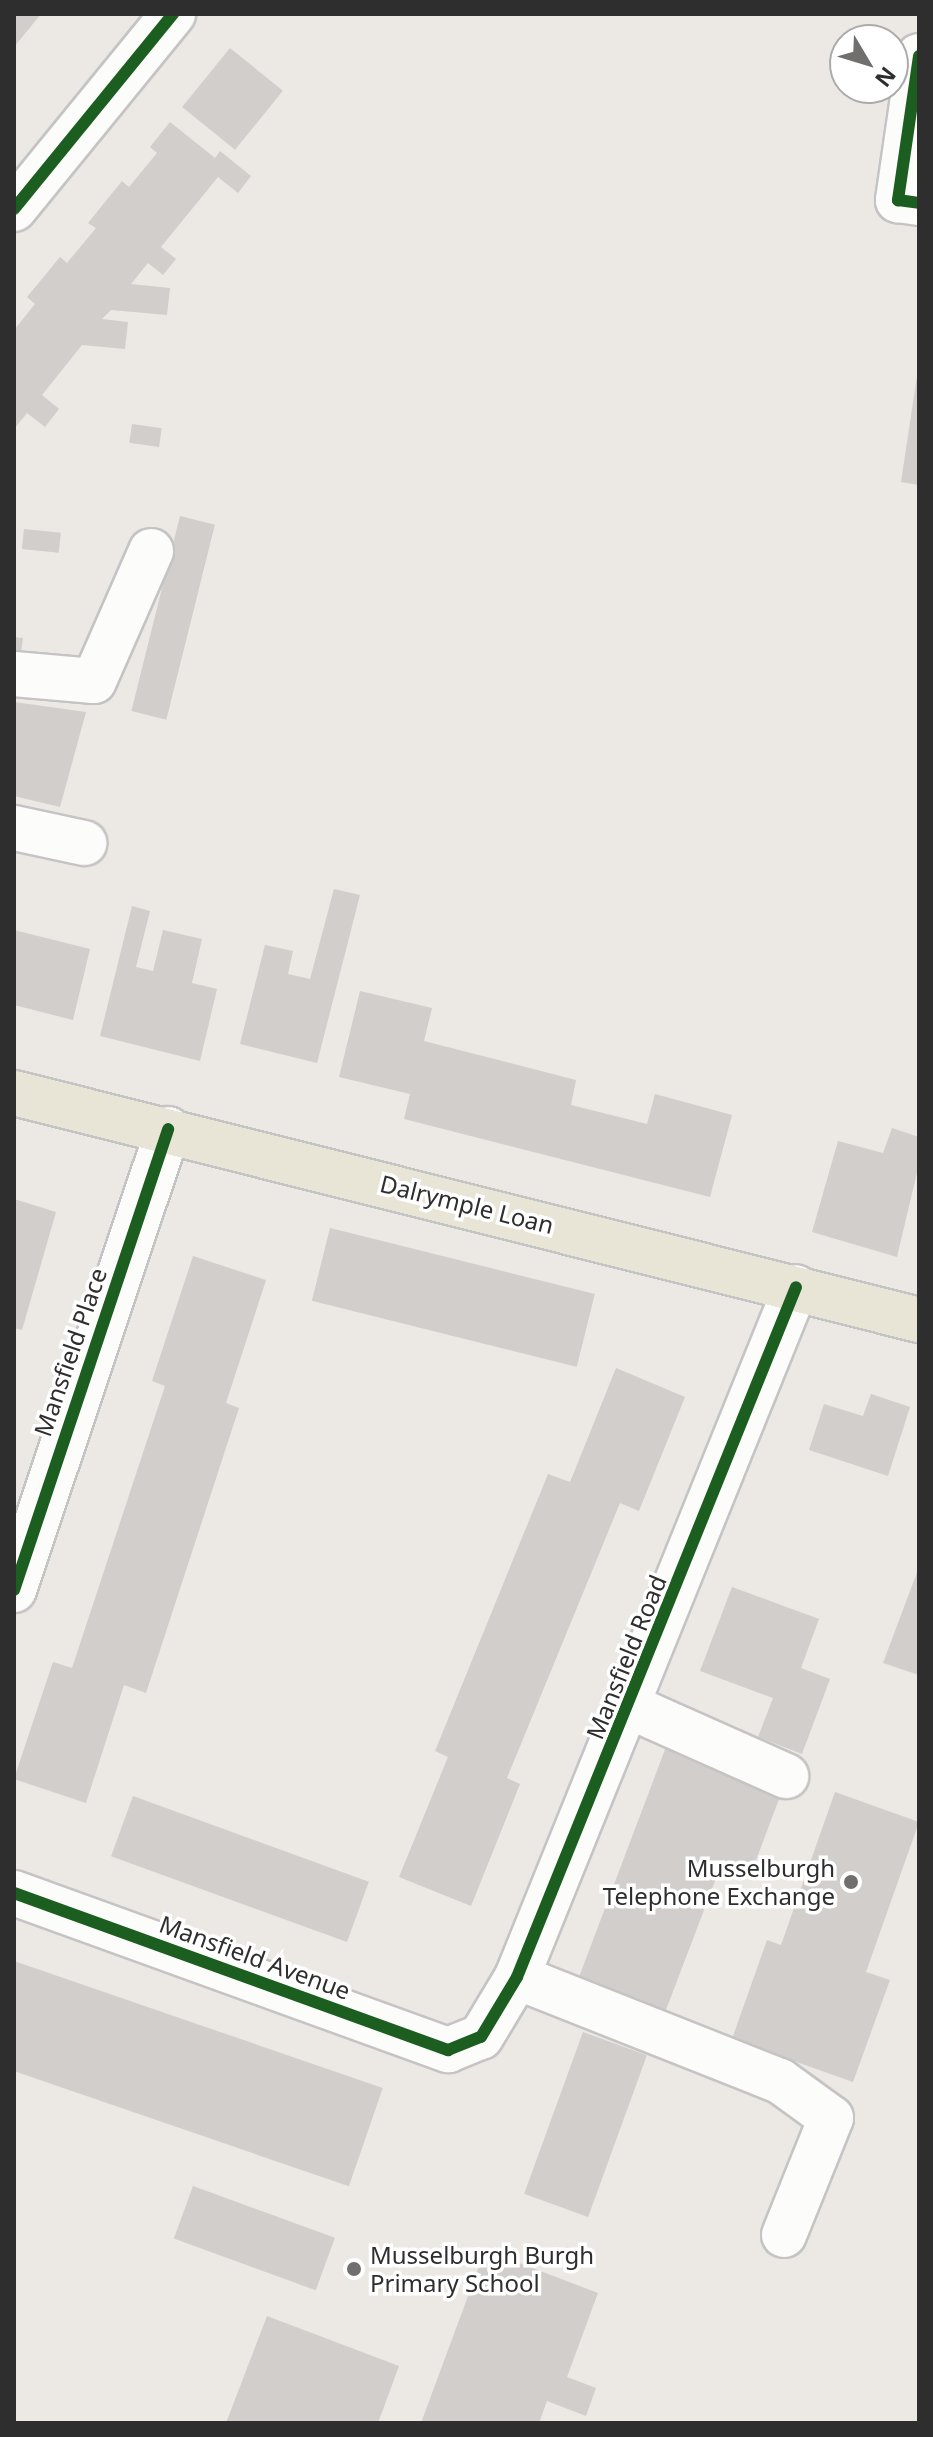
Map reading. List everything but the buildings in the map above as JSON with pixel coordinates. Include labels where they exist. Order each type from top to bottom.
[{"type":"main road","name":"Dalrymple Loan","points":[[14,1093],[168,1129],[919,1320]]},
{"type":"street","points":[[14,209],[173,14]]},
{"type":"street","points":[[919,56],[898,200],[919,203]]},
{"type":"street","points":[[14,674],[94,681],[151,551]]},
{"type":"street","points":[[14,828],[84,843]]},
{"type":"street","name":"Mansfield Place","points":[[14,1590],[168,1129]]},
{"type":"street","name":"Mansfield Road","points":[[481,2037],[517,1977],[631,1707],[796,1287]]},
{"type":"street","points":[[631,1707],[786,1776]]},
{"type":"street","name":"Mansfield Avenue","points":[[14,1893],[448,2050],[481,2037]]},
{"type":"street","points":[[517,1977],[780,2081],[831,2118],[784,2235]]},
{"type":"cycle path","points":[[14,209],[173,14]]},
{"type":"cycle path","points":[[919,56],[898,200],[919,203]]},
{"type":"cycle path","points":[[14,1590],[168,1129]]},
{"type":"cycle path","points":[[14,1893],[448,2050],[481,2037],[517,1977],[796,1287]]},
{"type":"place","name":"Musselburgh Telephone Exchange","points":[[851,1882]]},
{"type":"place","name":"Musselburgh Burgh Primary School","points":[[354,2269]]}]
